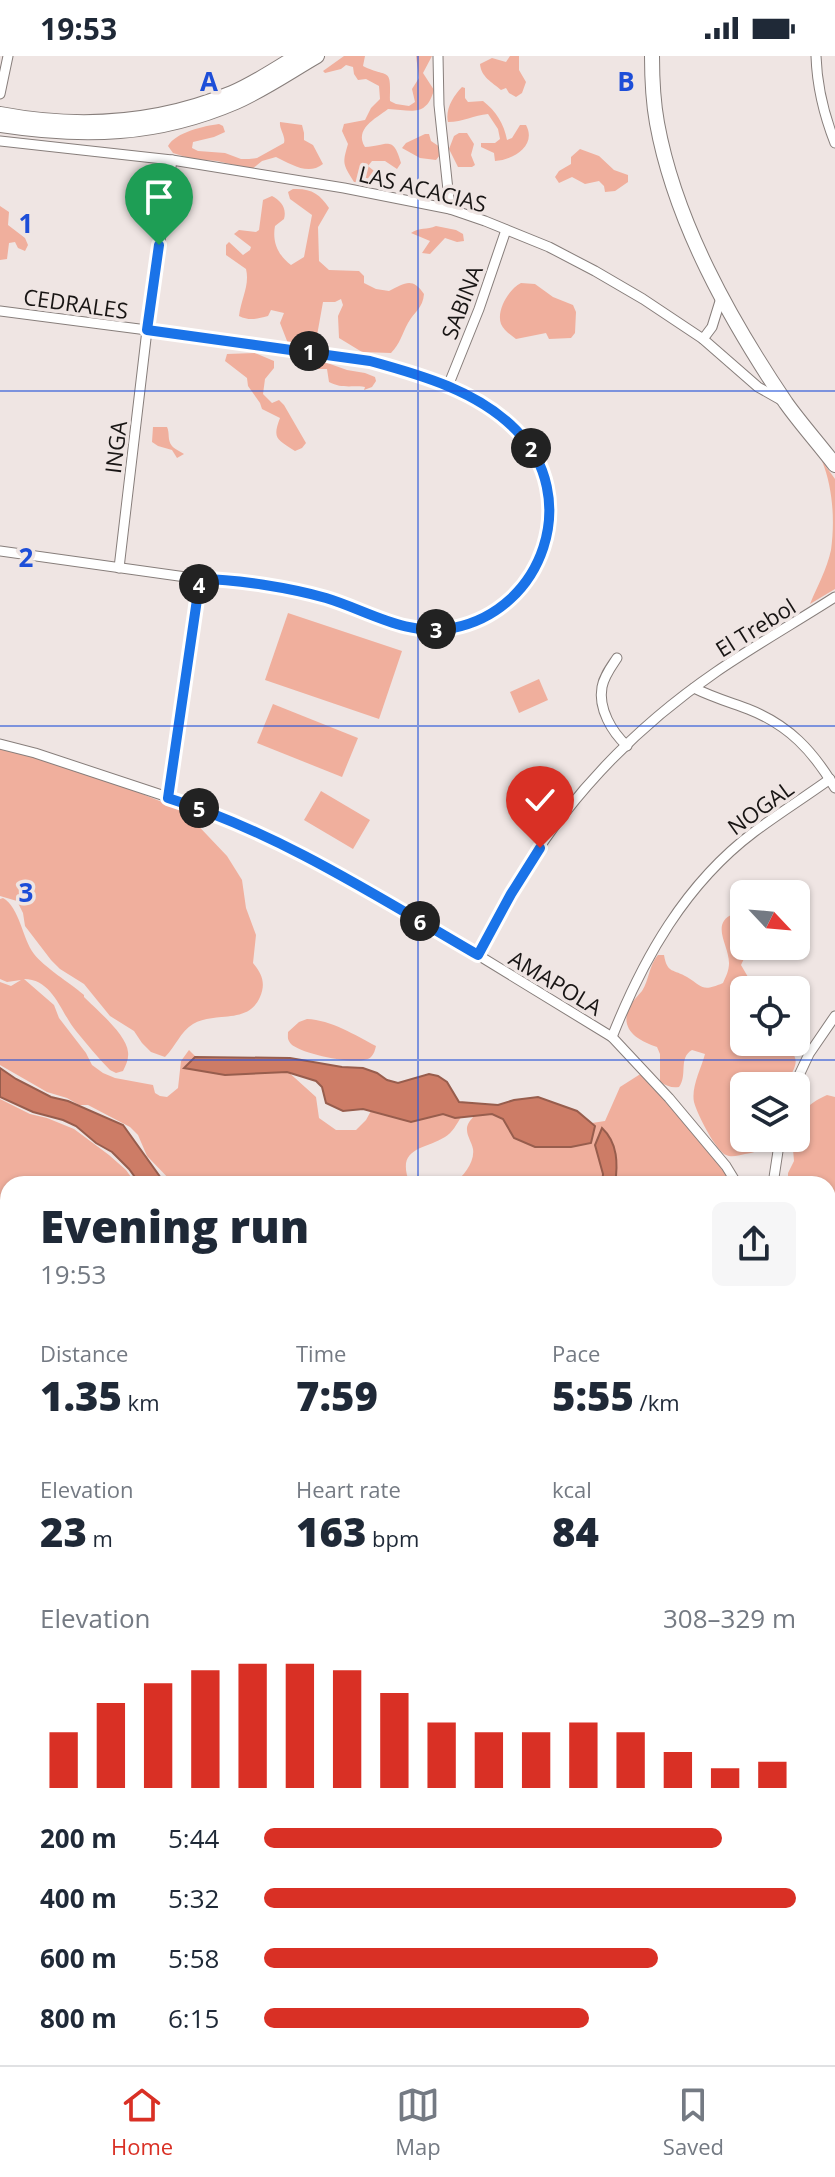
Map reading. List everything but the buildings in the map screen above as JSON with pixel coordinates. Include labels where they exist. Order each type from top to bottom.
[{"type":"street","points":[[0,94],[8,56]]},
{"type":"street","points":[[0,114],[35,121],[78,124],[149,118],[234,92],[297,56]]},
{"type":"street","points":[[4,141],[0,128],[77,134],[150,128],[190,118],[237,101],[317,56]]},
{"type":"street","points":[[438,56],[439,105],[450,209]]},
{"type":"street","points":[[652,56],[656,122],[685,218],[722,296],[787,405],[835,465]]},
{"type":"street","points":[[816,56],[820,93],[835,143]]},
{"type":"street","name":"LAS ACACIAS","points":[[4,141],[172,160],[450,209],[549,247],[595,271],[703,339],[758,387],[787,405]]},
{"type":"street","name":"CEDRALES","points":[[147,330],[172,160]]},
{"type":"street","name":"SABINA","points":[[448,386],[506,230]]},
{"type":"street","points":[[703,339],[712,327],[722,296]]},
{"type":"street","name":"CEDRALES","points":[[0,311],[370,361],[406,371],[448,386],[491,410],[517,431],[541,466],[549,496],[549,528],[543,550],[520,588],[502,607],[483,618],[445,629],[398,626],[312,595],[232,581],[0,551]]},
{"type":"street","name":"INGA","points":[[119,568],[147,330]]},
{"type":"street","points":[[168,798],[200,579]]},
{"type":"street","name":"El Trebol","points":[[478,955],[511,894],[562,816],[589,783],[667,709],[694,688],[835,597]]},
{"type":"street","points":[[617,658],[605,678],[601,691],[602,703],[613,732],[627,746]]},
{"type":"street","points":[[694,688],[749,709],[780,725],[816,757],[832,784]]},
{"type":"street","name":"AMAPOLA","points":[[0,744],[168,798],[256,831],[346,877],[612,1037],[680,1110],[733,1176]]},
{"type":"street","name":"NOGAL","points":[[612,1037],[662,934],[714,867],[753,833],[832,784]]},
{"type":"street","points":[[801,1072],[823,1031],[835,1016]]},
{"type":"street","points":[[774,1176],[778,1152]]},
{"type":"shaded area","points":[[344,56],[365,56],[363,66],[389,78],[390,101],[409,106],[415,102],[412,89],[419,78],[416,56],[432,56],[423,73],[434,90],[427,105],[411,111],[388,109],[364,130],[362,141],[365,147],[392,145],[401,163],[397,169],[385,161],[372,161],[368,166],[382,181],[376,184],[354,182],[345,164],[348,144],[342,131],[344,124],[365,120],[380,99],[379,86],[366,79],[358,80],[353,67],[346,65],[341,69],[323,71]]},
{"type":"shaded area","points":[[510,56],[519,56],[519,70],[526,82],[522,93],[516,97],[488,79],[480,64],[492,58],[506,62]]},
{"type":"shaded area","points":[[462,87],[465,88],[468,102],[483,101],[492,109],[502,123],[507,140],[512,138],[520,125],[526,125],[528,139],[522,150],[509,158],[495,161],[494,153],[481,147],[481,143],[495,143],[500,139],[498,129],[488,114],[448,122],[450,103]]},
{"type":"shaded area","points":[[280,122],[302,125],[304,140],[313,145],[323,164],[305,169],[276,157],[262,161],[252,169],[192,159],[173,153],[168,146],[184,133],[219,124],[225,132],[193,142],[192,148],[241,159],[257,158],[284,143]]},
{"type":"shaded area","points":[[467,133],[474,144],[471,155],[475,165],[472,167],[458,167],[449,149],[454,136]]},
{"type":"shaded area","points":[[429,134],[431,141],[440,147],[436,160],[420,158],[402,148]]},
{"type":"shaded area","points":[[580,149],[599,156],[614,170],[628,175],[628,182],[615,191],[605,192],[599,181],[585,184],[572,177],[559,183],[555,177],[571,164],[571,157]]},
{"type":"shaded area","points":[[293,189],[314,193],[329,208],[318,227],[319,261],[329,270],[359,271],[364,276],[364,283],[376,289],[389,291],[412,283],[424,294],[391,353],[362,352],[339,338],[341,299],[323,302],[316,341],[306,346],[289,346],[280,323],[284,313],[271,310],[268,316],[253,319],[239,316],[246,286],[246,269],[226,255],[226,245],[229,242],[243,255],[250,250],[251,247],[234,234],[239,230],[259,230],[263,200],[272,196],[285,211],[284,219],[275,226],[274,237],[279,252],[291,265],[304,257],[312,215],[290,199],[288,192]]},
{"type":"shaded area","points":[[0,206],[9,212],[8,225],[25,238],[28,245],[25,251],[18,248],[15,242],[9,243],[7,259],[0,260]]},
{"type":"shaded area","points":[[436,226],[456,230],[463,234],[464,241],[445,238],[430,254],[422,253],[430,241],[411,233]]},
{"type":"shaded area","points":[[521,283],[535,284],[553,297],[573,305],[576,312],[575,333],[571,338],[549,339],[546,333],[516,339],[506,331],[500,318],[502,306]]},
{"type":"shaded area","points":[[255,353],[274,361],[274,368],[265,379],[263,394],[272,403],[279,400],[284,405],[306,443],[302,448],[295,451],[280,441],[276,430],[280,418],[262,409],[248,386],[247,378],[225,361],[227,354]]},
{"type":"shaded area","points":[[316,359],[365,373],[375,377],[376,381],[364,390],[365,387],[334,384],[329,382],[327,369],[316,369],[311,364]]},
{"type":"shaded area","points":[[153,427],[167,427],[170,444],[184,454],[177,458],[172,450],[152,442]]},
{"type":"shaded area","points":[[822,461],[835,479],[835,589],[810,604],[827,564],[832,539],[831,493]]},
{"type":"shaded area","points":[[288,613],[402,651],[379,719],[265,680]]},
{"type":"shaded area","points":[[539,679],[548,700],[519,713],[510,692]]},
{"type":"shaded area","points":[[273,704],[358,738],[342,777],[257,743]]},
{"type":"shaded area","points":[[0,747],[82,772],[95,768],[107,772],[115,783],[177,808],[189,816],[227,856],[242,880],[246,908],[256,935],[253,963],[263,983],[255,1006],[239,1014],[193,1024],[165,1057],[151,1052],[134,1031],[110,1016],[84,984],[51,960],[25,926],[17,901],[0,896]]},
{"type":"shaded area","points":[[321,791],[370,820],[353,849],[304,820]]},
{"type":"shaded area","points":[[3,898],[13,909],[38,959],[84,995],[122,1038],[128,1060],[123,1071],[116,1073],[76,1031],[49,991],[34,980],[24,979],[54,1005],[59,1018],[92,1065],[103,1073],[153,1085],[155,1093],[167,1097],[178,1088],[181,1061],[189,1050],[201,1062],[285,1069],[316,1097],[319,1118],[336,1130],[356,1130],[372,1109],[459,1110],[461,1117],[448,1135],[409,1156],[406,1163],[407,1176],[166,1176],[147,1156],[138,1135],[130,1127],[88,1105],[79,1105],[47,1092],[0,1065],[0,982],[11,986],[21,980],[7,982],[0,979],[0,899]]},
{"type":"shaded area","points":[[730,916],[730,960],[743,960],[741,965],[747,976],[730,976],[730,1056],[794,1056],[796,1063],[792,1072],[730,1072],[730,1152],[753,1152],[733,1156],[726,1155],[717,1147],[694,1102],[695,1084],[705,1054],[692,1050],[688,1053],[679,1087],[667,1086],[660,1082],[657,1047],[632,1033],[626,1021],[630,1006],[642,991],[658,955],[664,955],[672,970],[703,987],[723,983],[729,963],[722,936],[726,918]]},
{"type":"shaded area","points":[[307,1019],[325,1022],[351,1033],[376,1046],[374,1053],[365,1060],[355,1061],[297,1048],[289,1041],[288,1032]]},
{"type":"shaded area","points":[[195,1057],[290,1058],[363,1068],[398,1083],[429,1074],[447,1082],[459,1102],[498,1105],[538,1097],[577,1111],[595,1126],[591,1143],[571,1147],[535,1147],[514,1138],[503,1119],[492,1114],[455,1118],[443,1114],[411,1122],[363,1109],[343,1111],[326,1103],[322,1087],[316,1081],[287,1072],[225,1075],[184,1068]]},
{"type":"shaded area","points":[[0,1068],[51,1097],[68,1101],[123,1125],[160,1176],[134,1176],[112,1152],[76,1126],[0,1097]]},
{"type":"shaded area","points":[[642,1073],[663,1092],[663,1099],[669,1102],[728,1176],[461,1176],[472,1159],[473,1149],[467,1127],[477,1112],[592,1123],[605,1121],[620,1087]]},
{"type":"shaded area","points":[[827,1095],[835,1097],[835,1176],[788,1176],[794,1161],[793,1152],[810,1152],[810,1105]]},
{"type":"shaded area","points":[[0,1099],[30,1114],[74,1129],[109,1155],[130,1176],[0,1176]]},
{"type":"shaded area","points":[[602,1128],[616,1154],[616,1176],[603,1176],[595,1145]]},
{"type":"route","points":[[159,245],[147,330],[370,361],[448,386],[482,404],[517,431],[541,466],[550,507],[543,550],[520,588],[502,607],[457,627],[412,629],[325,598],[232,581],[200,579],[168,798],[256,831],[346,877],[478,955],[540,848]]}]
